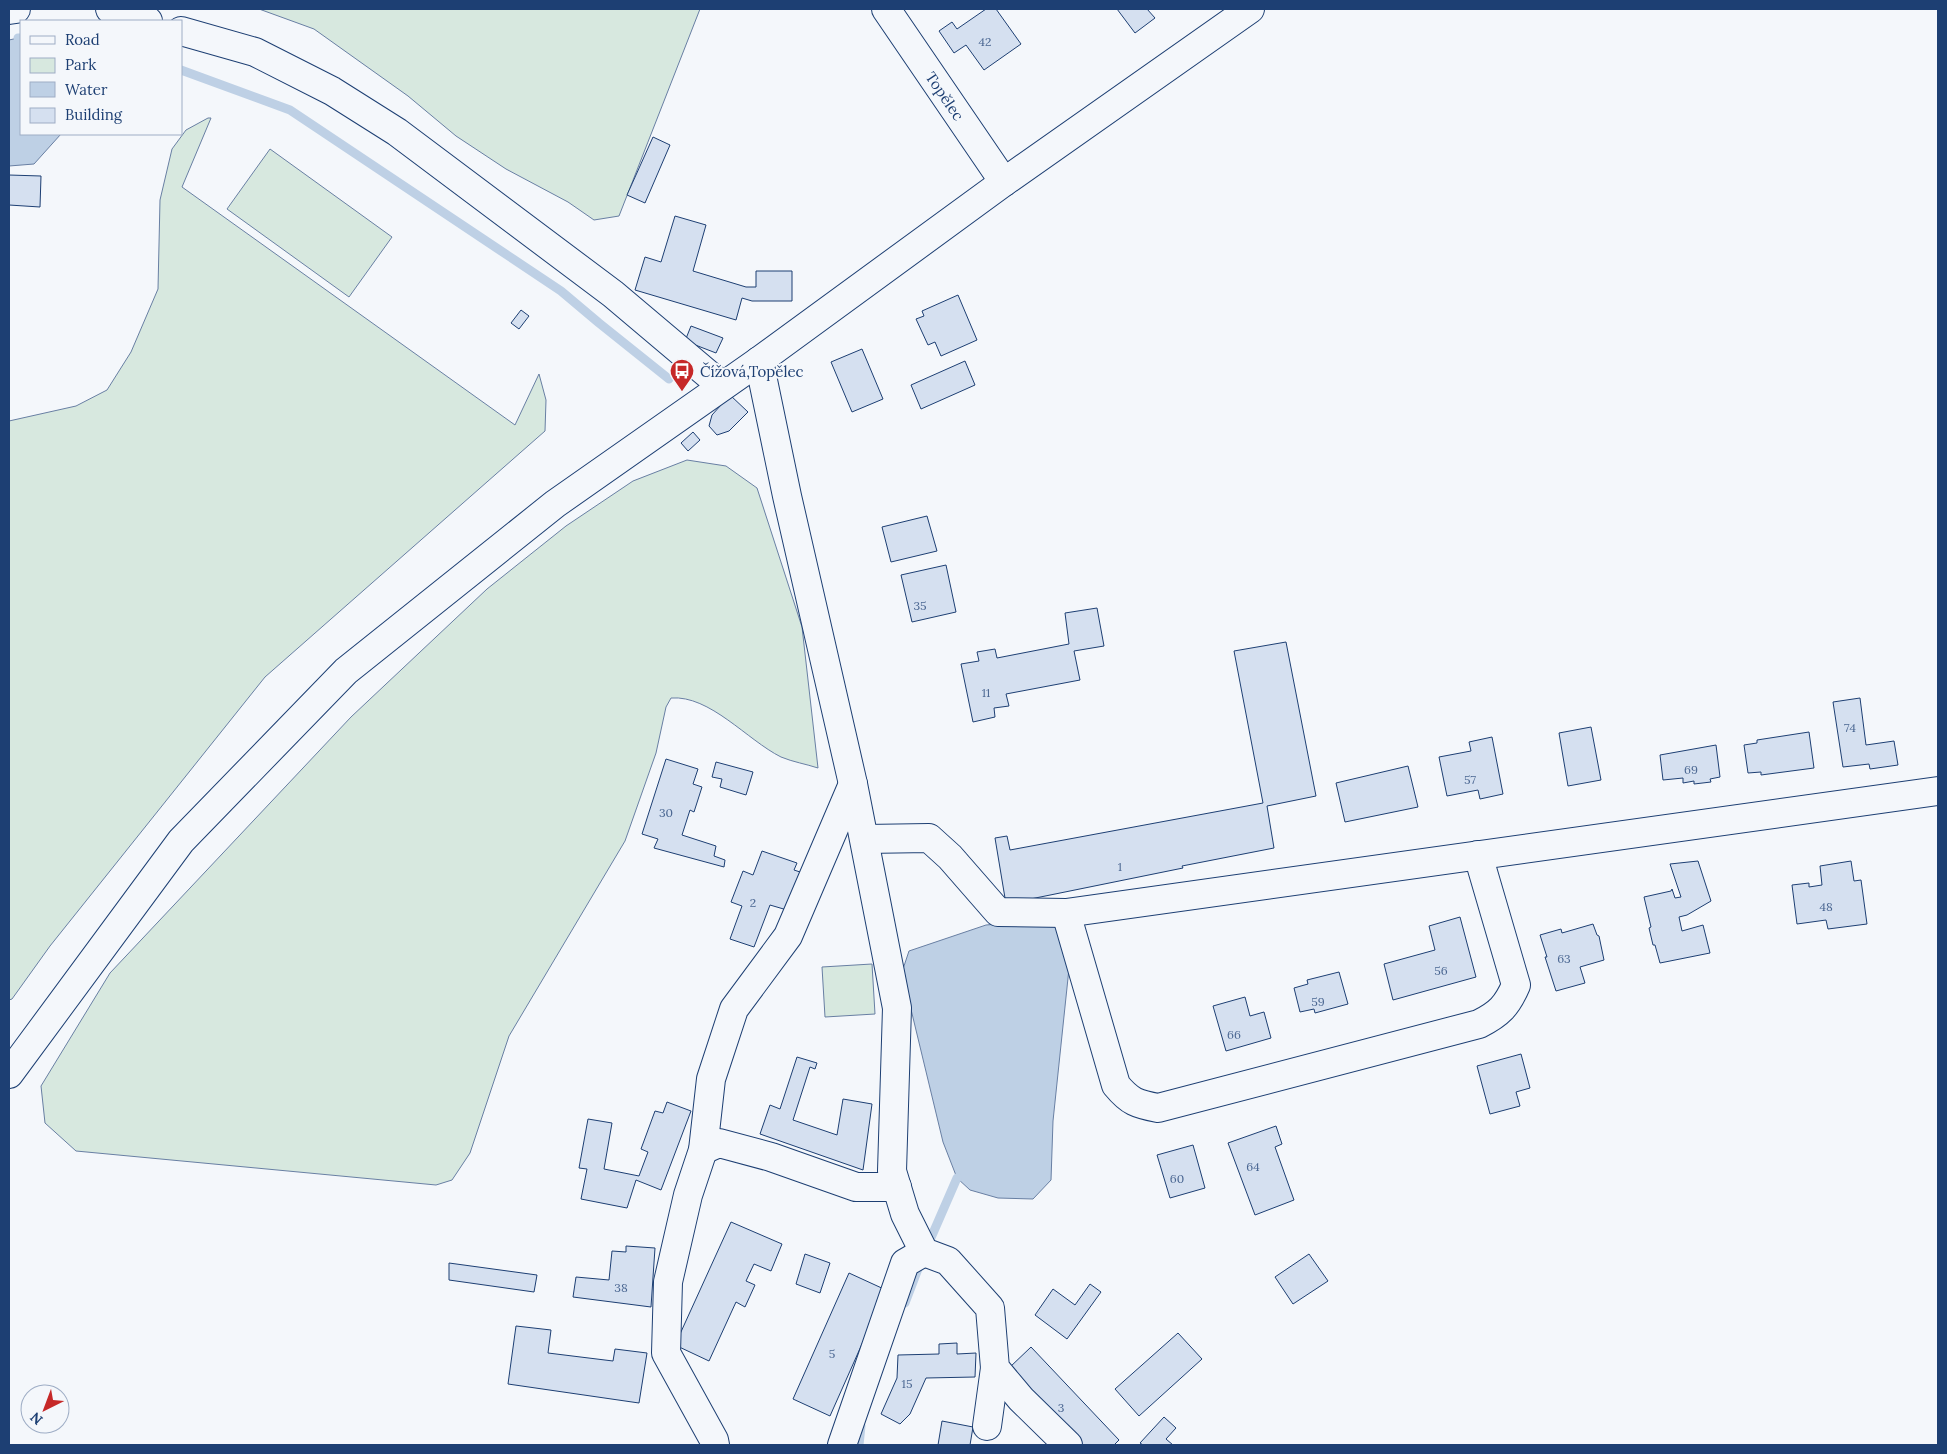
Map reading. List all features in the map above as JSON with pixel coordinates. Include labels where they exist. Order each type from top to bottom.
[{"type":"street","points":[[9,10],[16,9]]},
{"type":"street","points":[[110,9],[145,20]]},
{"type":"street","name":"Topělec","points":[[886,9],[1004,182]]},
{"type":"street","points":[[9,1074],[181,841],[346,671],[555,504],[759,360],[1004,182],[1250,9]]},
{"type":"street","points":[[182,31],[255,52],[332,90],[397,132],[613,294],[722,386]]},
{"type":"street","points":[[759,360],[787,496],[865,839],[897,1008],[892,1171],[905,1214],[924,1252],[948,1261],[990,1308],[996,1368],[987,1426]]},
{"type":"street","points":[[715,1445],[666,1353],[668,1282],[688,1195],[703,1150],[711,1079],[734,1009],[788,936],[853,784]]},
{"type":"street","points":[[865,839],[930,838],[950,857],[998,912],[1066,913],[1938,791]]},
{"type":"street","points":[[1066,913],[1116,1085],[1126,1098],[1138,1104],[1158,1108],[1479,1024],[1495,1016],[1509,1002],[1516,985],[1478,855]]},
{"type":"street","points":[[703,1150],[719,1143],[771,1157],[856,1187],[897,1186]]},
{"type":"street","points":[[842,1445],[904,1262],[924,1252]]},
{"type":"street","points":[[996,1368],[1021,1399],[1068,1445]]},
{"type":"green space","points":[[259,9],[700,9],[619,216],[594,220],[568,202],[506,169],[456,136],[408,96],[314,29]]},
{"type":"green space","points":[[211,118],[182,187],[515,425],[539,374],[546,400],[545,431],[265,677],[50,946],[12,999],[9,1000],[9,421],[76,406],[107,390],[131,352],[158,289],[160,200],[172,149],[186,130]]},
{"type":"green space","points":[[270,149],[392,237],[349,297],[227,209]]},
{"type":"green space","points":[[687,460],[726,466],[757,488],[802,627],[818,768],[781,757],[728,720],[700,704],[686,699],[671,698],[666,707],[656,753],[625,841],[509,1036],[470,1153],[452,1180],[436,1185],[76,1151],[45,1123],[41,1086],[110,973],[351,717],[487,589],[566,526],[633,481]]},
{"type":"green space","points":[[872,964],[875,1014],[825,1017],[822,967]]},
{"type":"water","points":[[20,39],[20,135],[60,135],[34,164],[9,166],[9,40]]},
{"type":"water","points":[[1035,921],[1059,923],[1072,940],[1053,1121],[1051,1180],[1033,1199],[998,1198],[970,1190],[957,1178],[943,1142],[902,972],[909,951],[986,925]]},
{"type":"building","points":[[986,9],[996,9],[1021,44],[984,70],[966,45],[954,53],[939,31],[952,22],[957,29]]},
{"type":"building","points":[[1117,9],[1147,9],[1155,18],[1135,33]]},
{"type":"building","points":[[653,137],[670,145],[645,203],[627,195]]},
{"type":"building","points":[[9,175],[41,176],[40,207],[9,205]]},
{"type":"building","points":[[675,216],[706,225],[693,271],[746,287],[756,287],[756,271],[792,271],[792,301],[752,301],[742,298],[736,320],[635,290],[645,257],[661,262]]},
{"type":"building","points":[[958,295],[977,340],[941,356],[935,342],[928,345],[916,319],[924,316],[922,311]]},
{"type":"building","points":[[521,310],[529,316],[519,329],[511,323]]},
{"type":"building","points":[[691,326],[723,338],[716,353],[685,341]]},
{"type":"building","points":[[862,349],[883,399],[852,412],[831,362]]},
{"type":"building","points":[[965,361],[975,385],[921,409],[911,385]]},
{"type":"building","points":[[730,395],[748,412],[729,431],[717,435],[709,426],[712,415]]},
{"type":"building","points":[[693,432],[700,440],[688,451],[681,443]]},
{"type":"building","points":[[927,516],[937,551],[891,562],[882,527]]},
{"type":"building","points":[[946,565],[956,612],[912,622],[901,575]]},
{"type":"building","points":[[1097,608],[1104,646],[1074,651],[1080,680],[1006,694],[1009,706],[994,708],[995,717],[973,722],[961,664],[979,661],[977,652],[995,649],[997,658],[1069,644],[1065,613]]},
{"type":"building","points":[[1286,642],[1316,796],[1267,806],[1274,848],[1006,904],[995,838],[1007,836],[1010,850],[1263,803],[1234,651]]},
{"type":"building","points":[[1860,698],[1866,745],[1894,741],[1898,765],[1870,769],[1869,764],[1843,767],[1833,702]]},
{"type":"building","points":[[1591,727],[1601,780],[1568,786],[1559,733]]},
{"type":"building","points":[[1809,732],[1814,768],[1761,775],[1761,772],[1748,773],[1744,745],[1757,743],[1757,740]]},
{"type":"building","points":[[1492,737],[1503,794],[1480,799],[1478,790],[1447,796],[1439,757],[1471,751],[1469,742]]},
{"type":"building","points":[[1716,745],[1720,777],[1710,779],[1711,782],[1694,784],[1694,781],[1683,783],[1683,778],[1663,780],[1660,755]]},
{"type":"building","points":[[666,759],[698,769],[693,784],[702,787],[694,812],[690,810],[682,835],[716,846],[714,856],[725,860],[724,867],[654,848],[658,839],[642,834]]},
{"type":"building","points":[[716,762],[753,772],[746,795],[720,787],[722,779],[712,777]]},
{"type":"building","points":[[1408,766],[1418,807],[1345,822],[1336,783]]},
{"type":"building","points":[[762,851],[797,863],[794,870],[800,872],[787,910],[770,905],[754,947],[730,939],[742,906],[731,902],[743,871],[753,875]]},
{"type":"building","points":[[1698,861],[1711,901],[1687,915],[1679,917],[1682,931],[1703,925],[1710,953],[1660,963],[1655,945],[1653,945],[1644,897],[1671,891],[1672,889],[1675,898],[1681,897],[1670,864]]},
{"type":"building","points":[[1851,861],[1854,881],[1861,880],[1867,924],[1828,929],[1826,920],[1797,924],[1792,885],[1809,883],[1809,887],[1822,885],[1820,866]]},
{"type":"building","points":[[1460,917],[1476,977],[1393,1000],[1384,964],[1435,950],[1429,926]]},
{"type":"building","points":[[1593,924],[1599,936],[1604,960],[1580,967],[1585,983],[1556,991],[1540,935],[1561,929],[1562,933]]},
{"type":"building","points":[[1339,972],[1348,1004],[1315,1013],[1314,1009],[1300,1012],[1294,988],[1308,984],[1307,980]]},
{"type":"building","points":[[1245,997],[1250,1016],[1264,1012],[1271,1038],[1226,1051],[1213,1006]]},
{"type":"building","points":[[1521,1054],[1530,1088],[1516,1092],[1520,1106],[1490,1114],[1477,1066]]},
{"type":"building","points":[[797,1057],[817,1063],[815,1069],[810,1067],[793,1120],[837,1135],[843,1099],[872,1104],[863,1170],[760,1134],[770,1105],[780,1109]]},
{"type":"building","points":[[667,1102],[691,1111],[661,1190],[636,1180],[627,1208],[581,1199],[587,1169],[579,1168],[588,1119],[612,1123],[604,1169],[639,1176],[648,1152],[641,1149],[655,1111],[663,1113]]},
{"type":"building","points":[[1276,1126],[1282,1144],[1275,1147],[1294,1200],[1255,1215],[1228,1143]]},
{"type":"building","points":[[1193,1145],[1205,1188],[1170,1198],[1157,1155]]},
{"type":"building","points":[[731,1222],[782,1244],[771,1271],[754,1264],[746,1281],[755,1285],[745,1307],[736,1302],[709,1361],[675,1345]]},
{"type":"building","points":[[626,1246],[655,1248],[651,1307],[573,1297],[576,1277],[609,1280],[612,1251],[626,1252]]},
{"type":"building","points":[[805,1254],[830,1263],[820,1293],[796,1284]]},
{"type":"building","points":[[1309,1254],[1328,1281],[1293,1304],[1275,1277]]},
{"type":"building","points":[[449,1263],[537,1275],[534,1292],[449,1280]]},
{"type":"building","points":[[849,1273],[886,1290],[830,1416],[793,1399]]},
{"type":"building","points":[[1090,1284],[1101,1292],[1067,1339],[1035,1315],[1053,1289],[1075,1305]]},
{"type":"building","points":[[516,1326],[551,1330],[548,1353],[613,1361],[615,1349],[647,1353],[639,1403],[508,1384]]},
{"type":"building","points":[[1178,1333],[1202,1359],[1139,1416],[1115,1389]]},
{"type":"building","points":[[957,1343],[957,1354],[976,1353],[975,1377],[926,1378],[910,1414],[900,1424],[881,1414],[897,1378],[898,1355],[939,1354],[939,1344]]},
{"type":"building","points":[[1031,1347],[1119,1440],[1114,1445],[1081,1445],[1009,1368]]},
{"type":"building","points":[[1164,1417],[1176,1428],[1166,1439],[1173,1445],[1143,1445],[1140,1443]]},
{"type":"building","points":[[942,1421],[973,1427],[970,1445],[938,1445]]},
{"type":"waterway","points":[[182,70],[290,110],[561,291],[669,379]]},
{"type":"waterway","points":[[927,1247],[957,1178]]},
{"type":"waterway","points":[[905,1303],[921,1261]]},
{"type":"waterway","points":[[859,1445],[861,1426]]},
{"type":"place","name":"Čížová,Topělec","points":[[682,392]]}]
